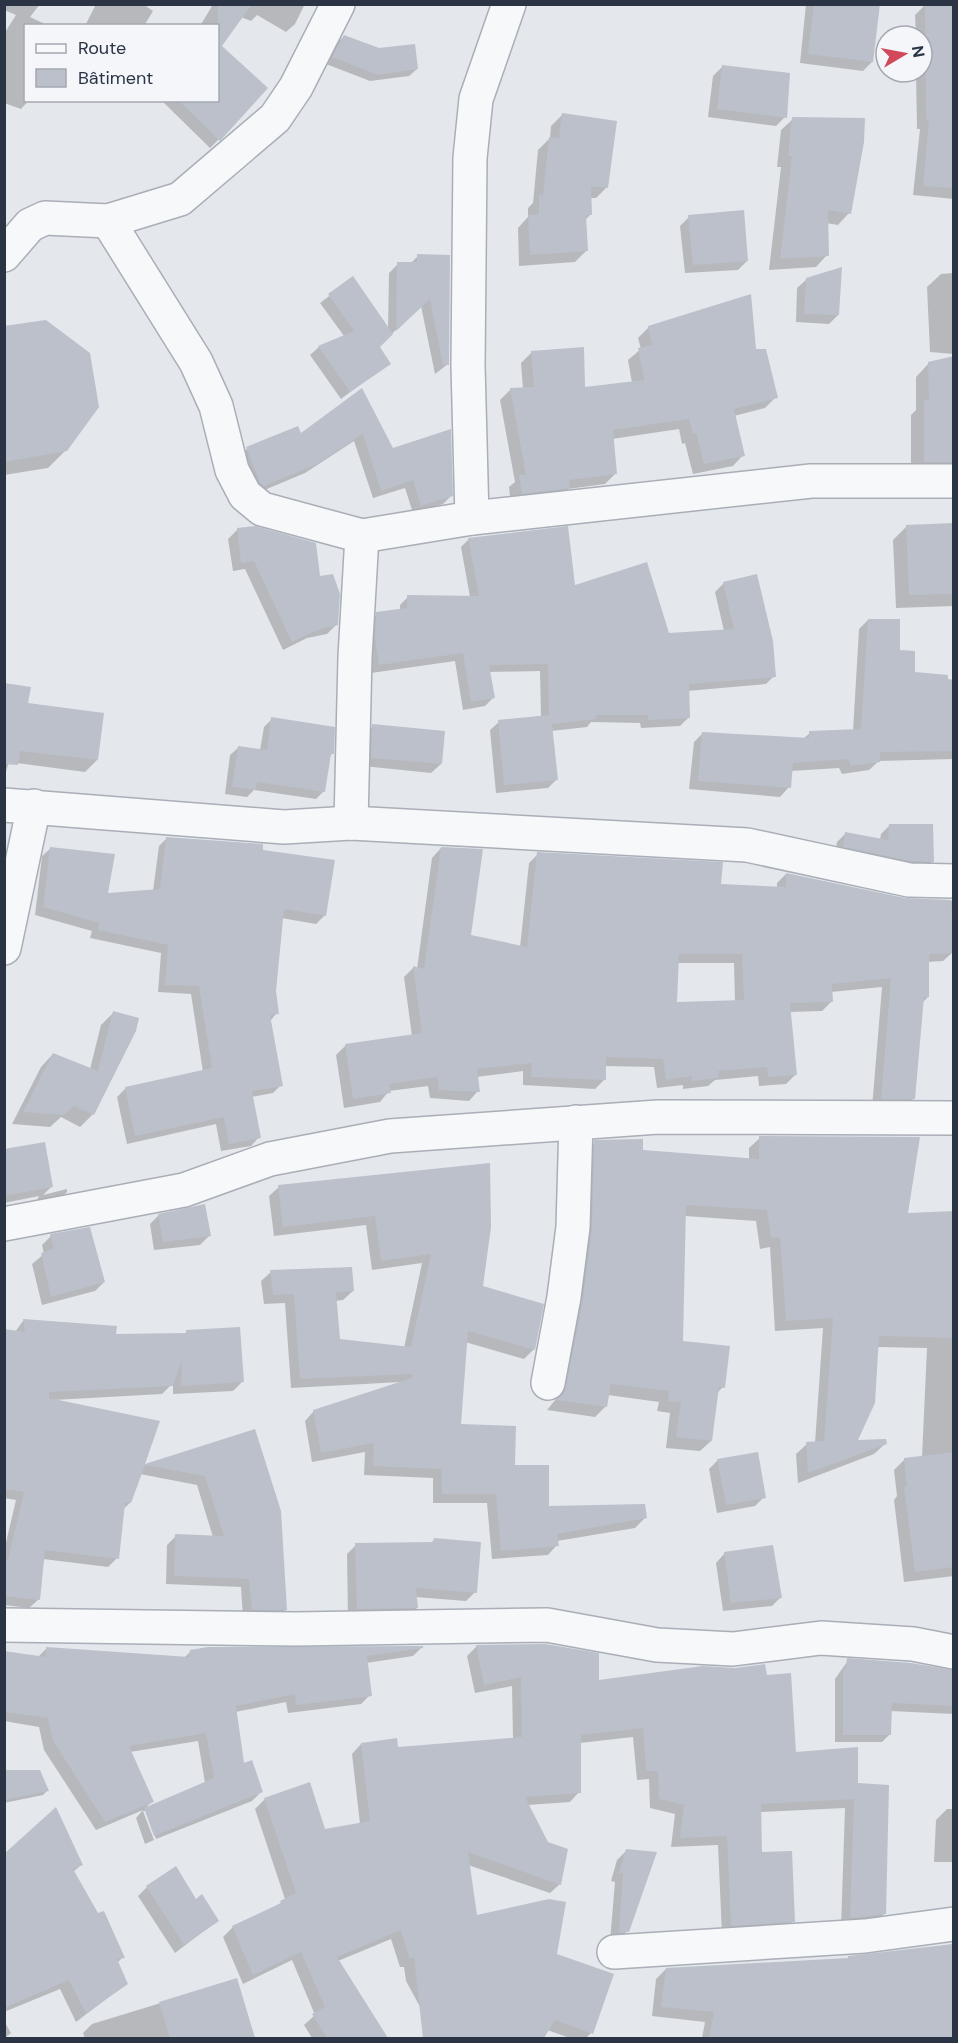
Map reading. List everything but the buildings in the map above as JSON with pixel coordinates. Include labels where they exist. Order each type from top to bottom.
[{"type":"street","points":[[4,255],[30,225],[45,218],[108,221],[180,199],[275,118],[296,87],[338,4]]},
{"type":"street","points":[[472,518],[468,365],[470,158],[476,99],[509,4]]},
{"type":"street","points":[[108,221],[196,362],[216,406],[232,470],[244,495],[262,509],[363,536],[472,518],[811,480],[954,481]]},
{"type":"street","points":[[351,823],[355,657],[363,536]]},
{"type":"street","points":[[4,948],[19,806],[284,827],[351,823],[747,845],[909,880],[954,881]]},
{"type":"street","points":[[4,1224],[184,1190],[270,1159],[390,1136],[658,1117],[954,1118]]},
{"type":"street","points":[[548,1383],[564,1297],[573,1227],[576,1122]]},
{"type":"street","points":[[4,1625],[296,1629],[547,1625],[657,1645],[733,1649],[821,1638],[913,1644],[954,1652]]},
{"type":"street","points":[[614,1952],[865,1936],[954,1924]]}]
